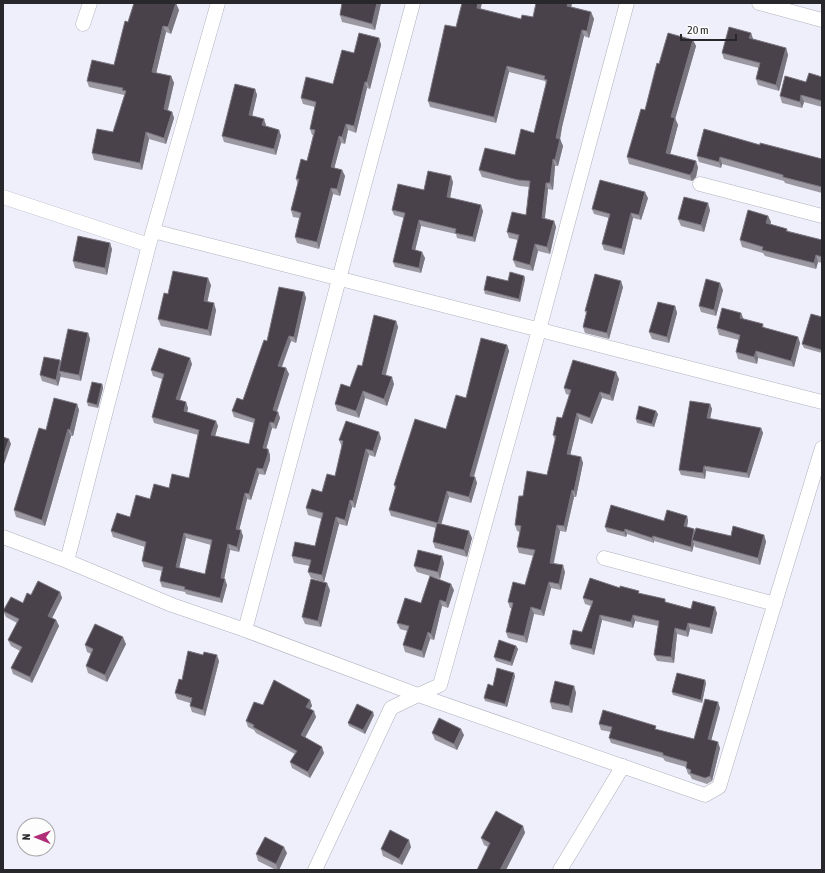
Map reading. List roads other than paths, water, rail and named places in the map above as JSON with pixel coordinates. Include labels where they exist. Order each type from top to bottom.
[{"type":"street","points":[[83,24],[90,3]]},
{"type":"street","points":[[67,561],[151,238],[218,3]]},
{"type":"street","points":[[246,630],[338,279],[413,3]]},
{"type":"street","points":[[315,870],[391,708],[440,685],[539,330],[627,3]]},
{"type":"street","points":[[759,3],[822,20]]},
{"type":"street","points":[[700,184],[822,216]]},
{"type":"street","points":[[3,196],[151,238],[338,279],[822,402]]},
{"type":"street","points":[[3,537],[67,561],[172,605],[246,630],[418,695],[705,795],[719,788],[822,448]]},
{"type":"street","points":[[604,558],[774,604]]},
{"type":"street","points":[[560,870],[623,766]]}]
